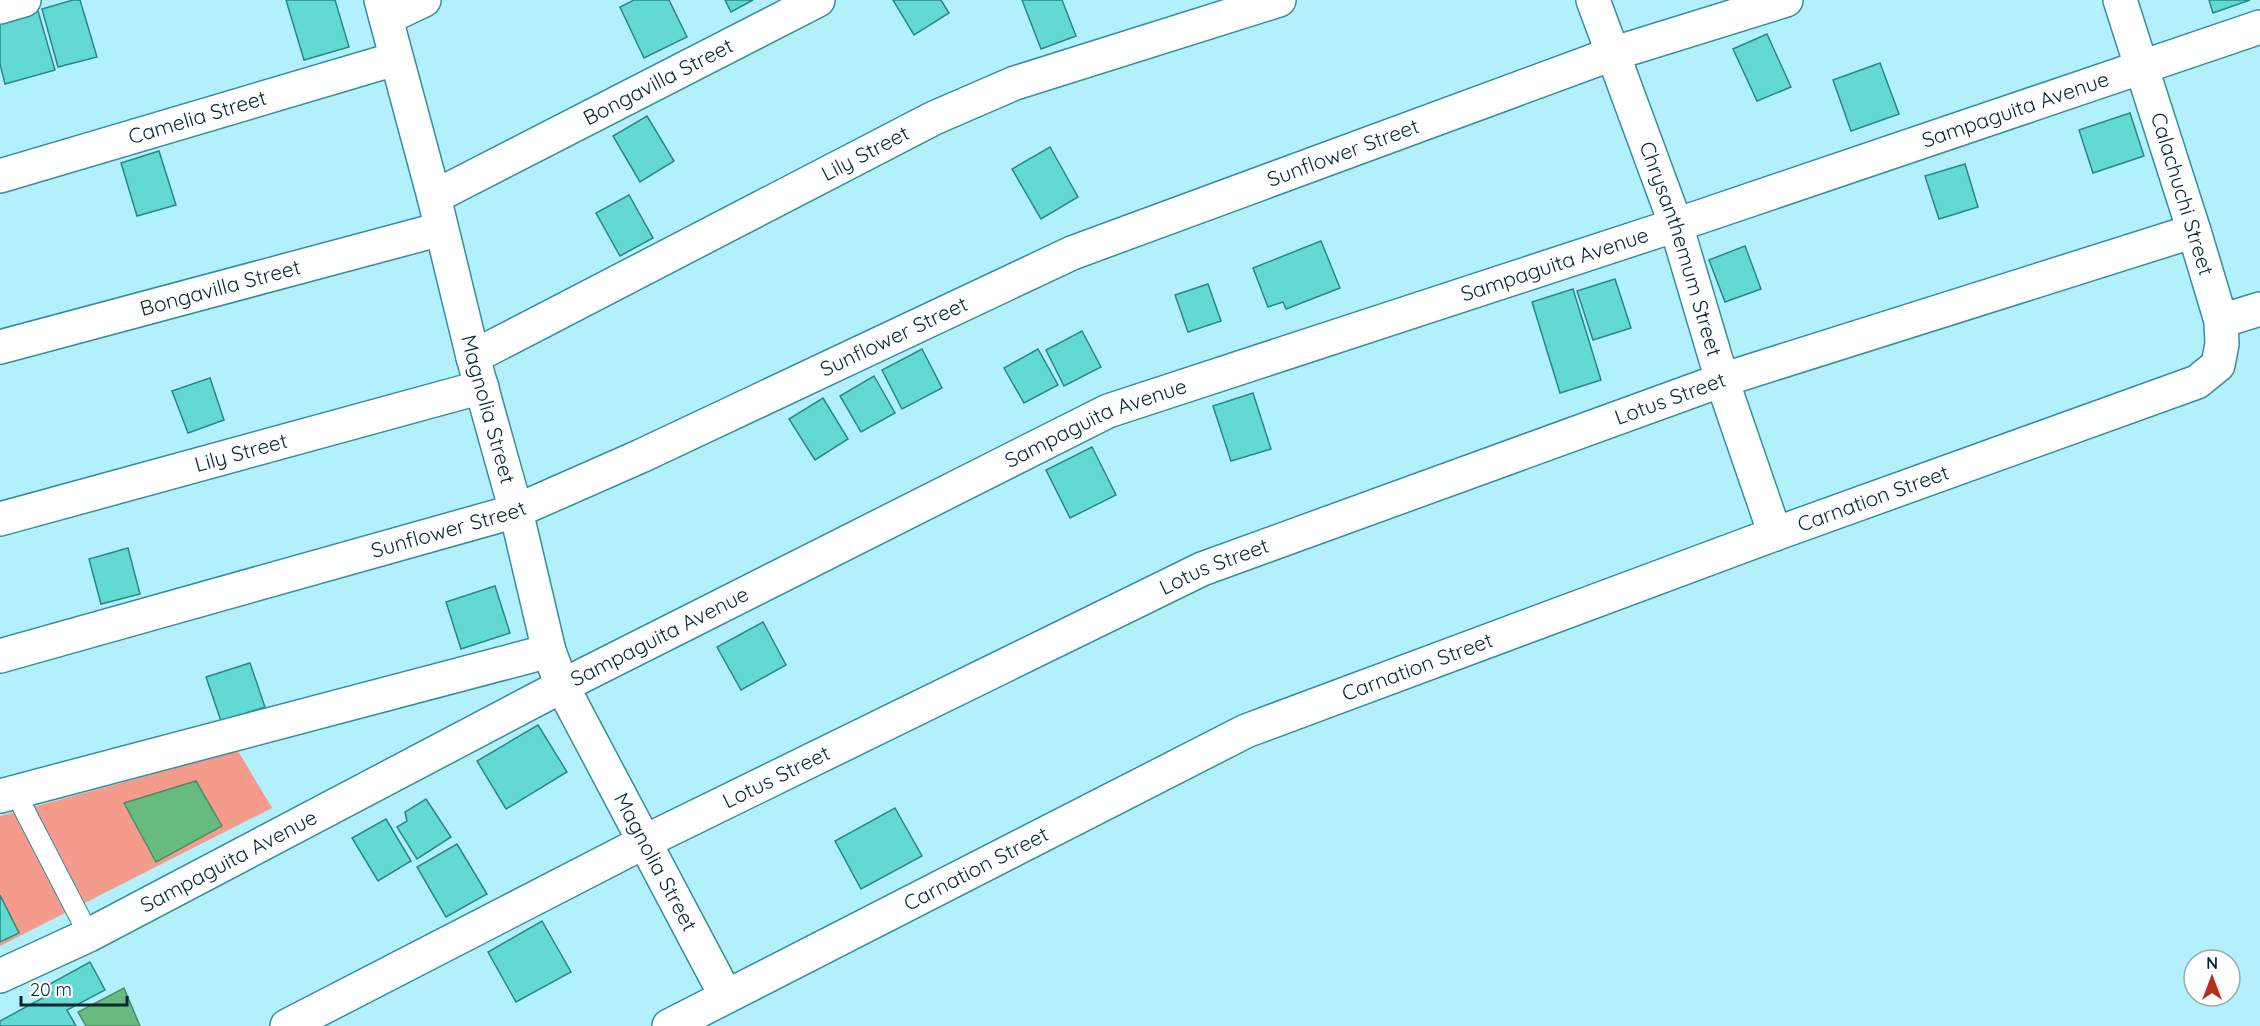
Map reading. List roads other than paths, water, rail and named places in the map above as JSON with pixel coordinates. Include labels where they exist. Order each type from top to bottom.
[{"type":"street","points":[[0,7],[24,0]]},
{"type":"street","points":[[383,9],[423,0]]},
{"type":"street","name":"Bongavilla Street","points":[[434,197],[818,0]]},
{"type":"street","name":"Lily Street","points":[[0,519],[478,372],[934,118],[1015,83],[1279,0]]},
{"type":"street","name":"Chrysanthemum Street","points":[[1593,0],[1676,225],[1722,380],[1775,534]]},
{"type":"street","name":"Sunflower Street","points":[[0,656],[516,510],[641,456],[1071,254],[1612,54],[1786,0]]},
{"type":"street","name":"Calachuchi Street","points":[[2120,0],[2221,321],[2222,344],[2218,365],[2197,382]]},
{"type":"street","name":"Magnolia Street","points":[[383,9],[516,510],[549,651],[562,686],[726,996]]},
{"type":"street","name":"Sampaguita Avenue","points":[[0,976],[89,935],[562,686],[1108,411],[1676,225],[2141,65],[2260,27]]},
{"type":"street","name":"Camelia Street","points":[[0,176],[395,59]]},
{"type":"street","name":"Bongavilla Street","points":[[0,347],[441,229]]},
{"type":"street","name":"Lotus Street","points":[[287,1026],[644,842],[1202,570],[1722,380],[2194,231]]},
{"type":"street","points":[[2221,321],[2260,309]]},
{"type":"street","name":"Carnation Street","points":[[669,1026],[1246,731],[1775,534],[2197,382]]},
{"type":"street","points":[[8,794],[549,651]]},
{"type":"lane","points":[[8,794],[89,935]]}]
